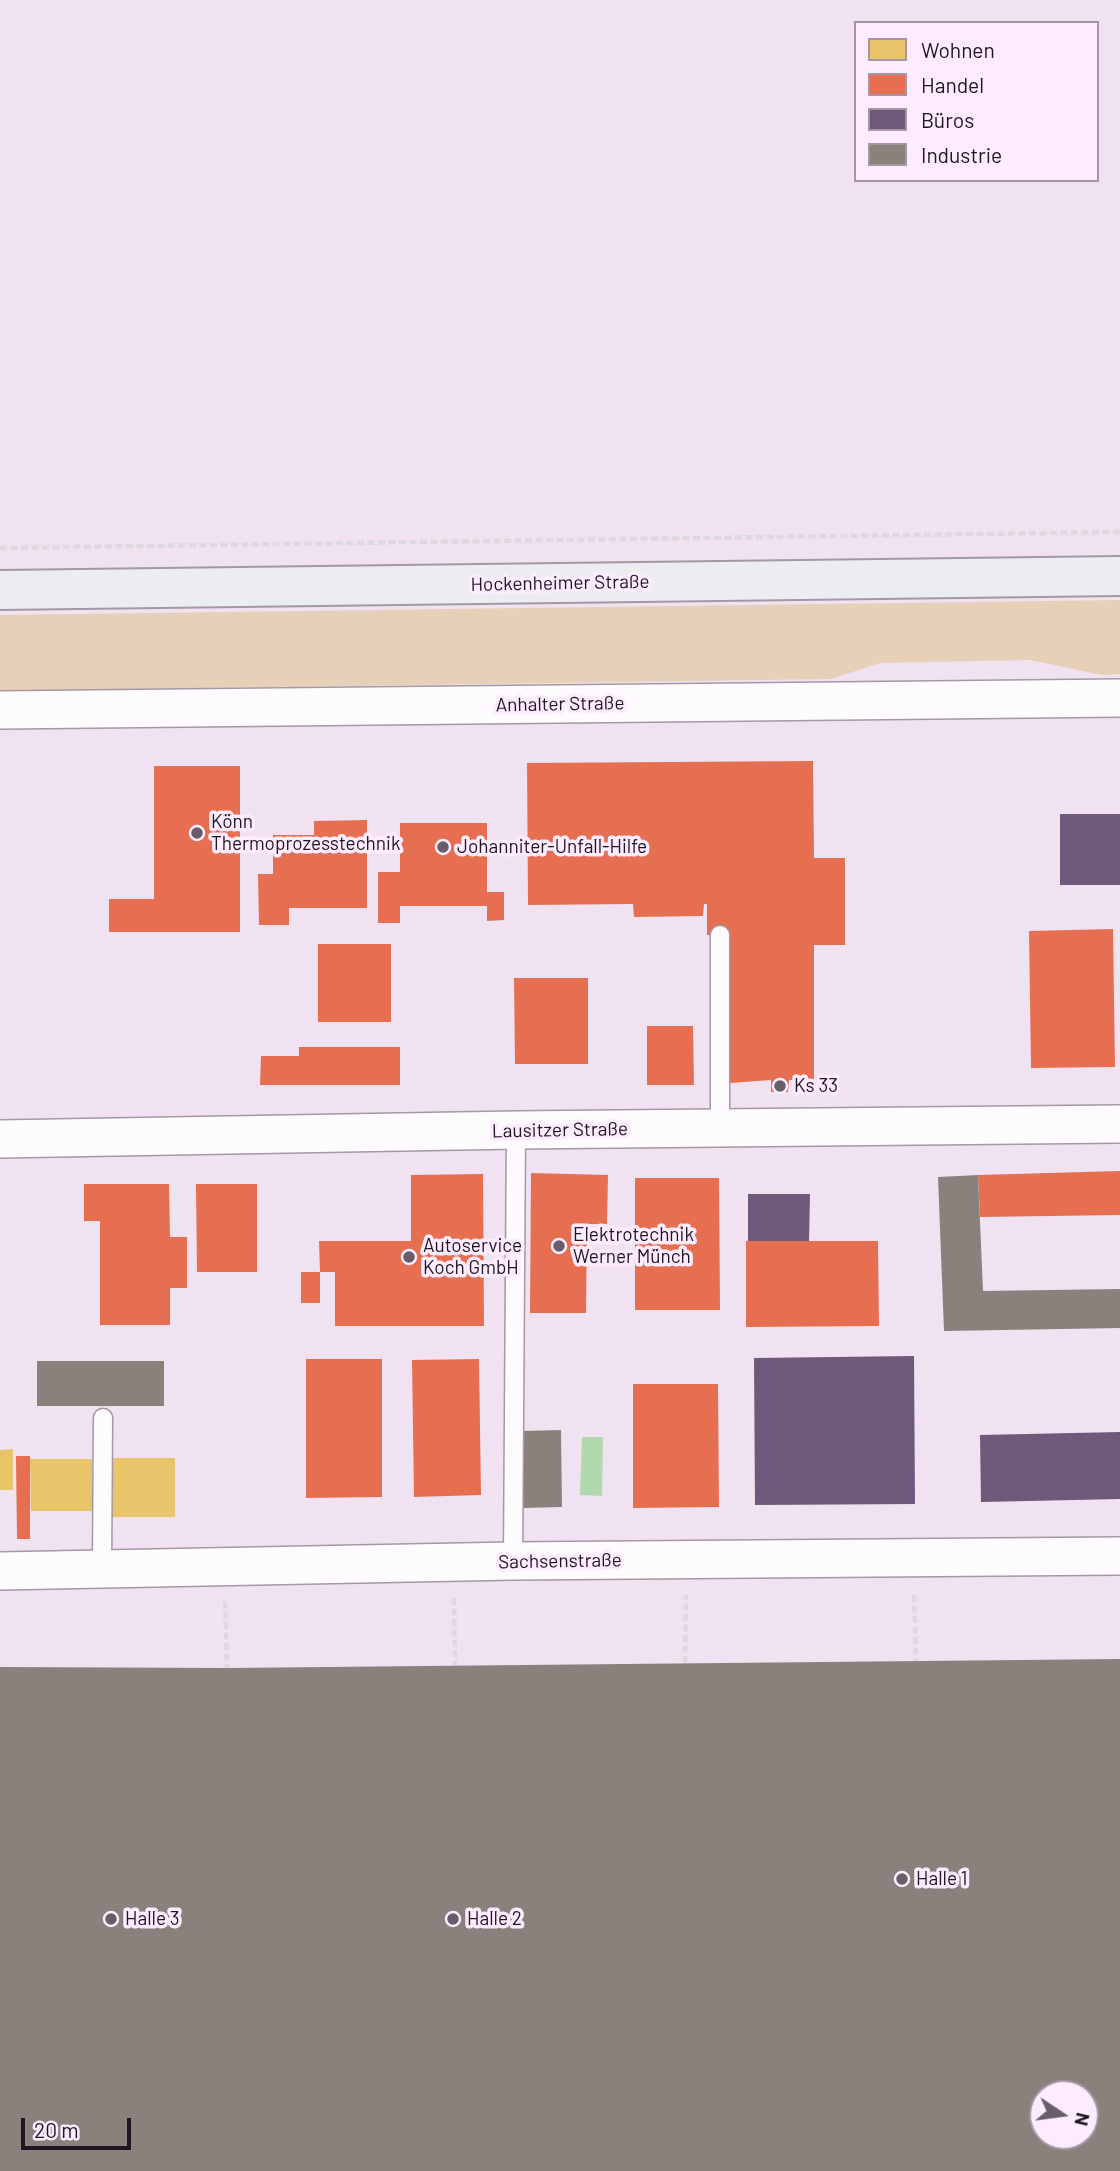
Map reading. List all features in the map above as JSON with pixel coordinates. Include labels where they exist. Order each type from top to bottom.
[{"type":"street","name":"Hockenheimer Straße","points":[[0,590],[1120,576]]},
{"type":"street","name":"Anhalter Straße","points":[[0,710],[1120,698]]},
{"type":"street","name":"Lausitzer Straße","points":[[0,1139],[1120,1124]]},
{"type":"street","name":"Sachsenstraße","points":[[0,1571],[513,1561],[1120,1556]]},
{"type":"lane","points":[[720,934],[720,1128]]},
{"type":"lane","points":[[513,1561],[516,1130]]},
{"type":"lane","points":[[102,1569],[103,1418]]},
{"type":"path","points":[[0,548],[1120,532]]},
{"type":"path","points":[[914,1587],[916,1661]]},
{"type":"path","points":[[684,1663],[686,1591]]},
{"type":"path","points":[[454,1594],[455,1665]]},
{"type":"path","points":[[225,1597],[227,1668]]},
{"type":"shaded area","points":[[1120,600],[1120,674],[1102,675],[1030,660],[880,663],[831,679],[0,691],[0,615]]},
{"type":"shaded area","points":[[582,1437],[603,1437],[602,1496],[580,1495]]},
{"type":"building: Wohnen","points":[[13,1449],[13,1490],[0,1490],[0,1450]]},
{"type":"building: Wohnen","points":[[109,1458],[175,1458],[175,1517],[109,1517]]},
{"type":"building: Wohnen","points":[[30,1459],[92,1459],[92,1511],[31,1511]]},
{"type":"building: Handel","points":[[813,761],[814,858],[845,858],[845,945],[814,945],[814,1080],[789,1080],[788,1092],[771,1092],[771,1080],[730,1083],[730,935],[707,935],[707,904],[704,904],[703,916],[634,917],[633,904],[528,905],[527,763]]},
{"type":"building: Handel","name":"Könn Thermoprozesstechnik","points":[[154,766],[240,766],[240,932],[109,932],[109,899],[154,899]]},
{"type":"building: Handel","points":[[367,820],[367,908],[289,908],[289,925],[259,925],[258,874],[273,874],[273,835],[314,835],[314,821]]},
{"type":"building: Handel","name":"Johanniter-Unfall-Hilfe","points":[[400,823],[487,823],[487,892],[504,892],[504,920],[487,921],[487,906],[400,906],[400,923],[378,923],[378,872],[400,872]]},
{"type":"building: Handel","points":[[1113,929],[1115,1067],[1031,1068],[1029,931]]},
{"type":"building: Handel","points":[[318,944],[391,944],[391,1022],[318,1022]]},
{"type":"building: Handel","points":[[514,978],[588,978],[588,1064],[515,1064]]},
{"type":"building: Handel","points":[[647,1026],[693,1026],[694,1085],[647,1085]]},
{"type":"building: Handel","points":[[299,1047],[400,1047],[400,1085],[260,1085],[261,1056],[299,1056]]},
{"type":"building: Handel","points":[[1120,1171],[1120,1215],[980,1217],[978,1175]]},
{"type":"building: Handel","name":"Elektrotechnik Werner Münch","points":[[531,1173],[608,1175],[607,1224],[587,1224],[586,1313],[530,1313]]},
{"type":"building: Handel","name":"Autoservice Koch GmbH","points":[[483,1174],[484,1326],[335,1326],[335,1272],[320,1272],[319,1241],[411,1241],[411,1175]]},
{"type":"building: Handel","points":[[635,1178],[719,1178],[720,1310],[635,1310]]},
{"type":"building: Handel","points":[[84,1184],[169,1184],[170,1237],[187,1237],[187,1288],[170,1288],[170,1325],[100,1325],[100,1221],[84,1221]]},
{"type":"building: Handel","points":[[196,1184],[257,1184],[257,1272],[197,1272]]},
{"type":"building: Handel","points":[[746,1241],[878,1241],[879,1326],[746,1327]]},
{"type":"building: Handel","points":[[301,1272],[320,1272],[320,1303],[301,1303]]},
{"type":"building: Handel","points":[[306,1359],[382,1359],[382,1497],[306,1498]]},
{"type":"building: Handel","points":[[479,1359],[481,1495],[414,1497],[412,1360]]},
{"type":"building: Handel","points":[[633,1384],[718,1384],[719,1507],[633,1508]]},
{"type":"building: Handel","points":[[16,1456],[30,1456],[30,1539],[17,1539]]},
{"type":"building: Büros","points":[[1060,814],[1120,814],[1120,885],[1060,885]]},
{"type":"building: Büros","points":[[748,1194],[810,1194],[809,1241],[748,1241]]},
{"type":"building: Büros","points":[[914,1356],[915,1504],[755,1505],[754,1358]]},
{"type":"building: Büros","points":[[1120,1432],[1120,1499],[981,1502],[980,1435]]},
{"type":"building: Industrie","points":[[978,1175],[983,1291],[1120,1289],[1120,1328],[944,1331],[938,1177]]},
{"type":"building: Industrie","points":[[37,1361],[164,1361],[164,1406],[37,1406]]},
{"type":"building: Industrie","points":[[561,1430],[562,1507],[522,1508],[522,1431]]},
{"type":"building: Industrie","points":[[1120,1659],[1120,2171],[0,2171],[0,1667],[227,1668]]},
{"type":"place","name":"Könn Thermoprozesstechnik","points":[[197,833]]},
{"type":"place","name":"Johanniter-Unfall-Hilfe","points":[[443,847]]},
{"type":"place","name":"Ks 33","points":[[780,1086]]},
{"type":"place","name":"Elektrotechnik Werner Münch","points":[[559,1246]]},
{"type":"place","name":"Autoservice Koch GmbH","points":[[409,1257]]},
{"type":"place","name":"Halle 1","points":[[902,1879]]},
{"type":"place","name":"Halle 3","points":[[111,1919]]},
{"type":"place","name":"Halle 2","points":[[453,1919]]}]
